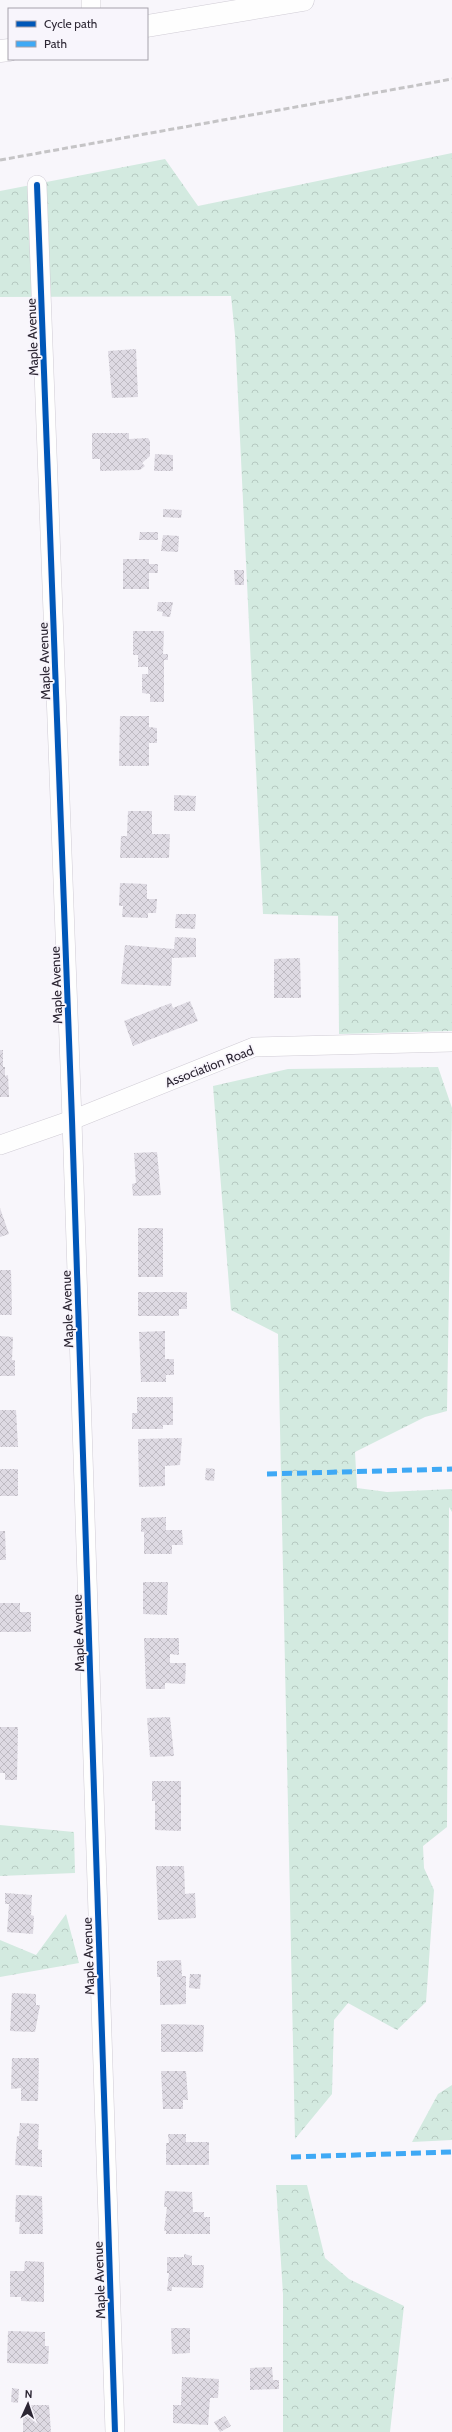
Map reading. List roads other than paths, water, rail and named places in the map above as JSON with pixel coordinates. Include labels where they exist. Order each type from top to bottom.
[{"type":"main road","points":[[148,26],[303,0]]},
{"type":"street","name":"Maple Avenue","points":[[37,185],[72,1120],[115,2432]]},
{"type":"street","name":"Association Road","points":[[0,1145],[72,1120],[254,1047],[452,1042]]},
{"type":"railway","points":[[0,160],[452,79]]}]
